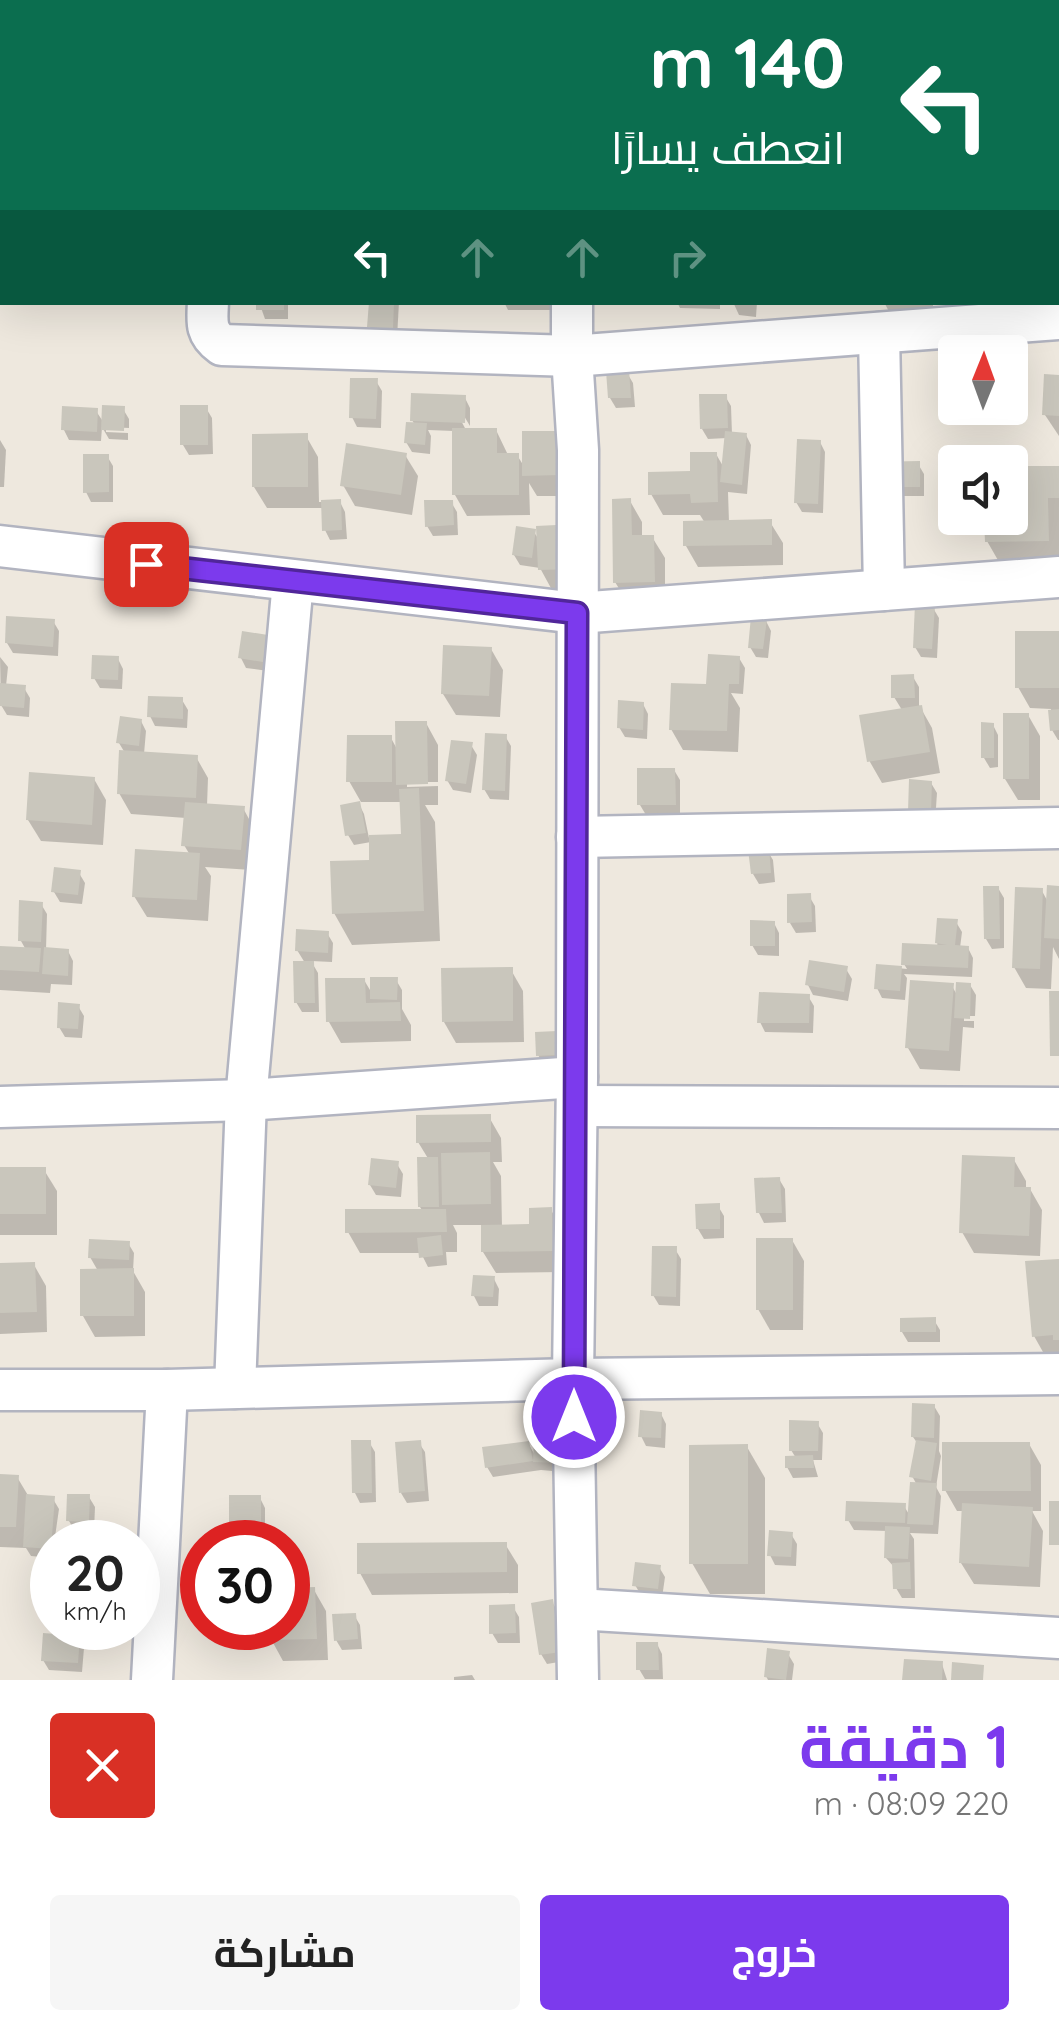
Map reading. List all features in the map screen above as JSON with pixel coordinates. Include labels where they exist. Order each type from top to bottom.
[{"type":"street","points":[[208,305],[210,337],[222,345],[572,356],[1059,320]]},
{"type":"street","points":[[572,305],[578,450],[574,1379],[578,1680]]},
{"type":"street","points":[[880,333],[884,590]]},
{"type":"street","points":[[0,546],[577,613],[1059,577]]},
{"type":"street","points":[[235,1388],[246,1100],[293,582]]},
{"type":"street","points":[[577,837],[1059,828]]},
{"type":"street","points":[[0,1107],[577,1091],[1059,1108]]},
{"type":"street","points":[[0,1390],[1059,1374]]},
{"type":"street","points":[[152,1680],[167,1390]]},
{"type":"street","points":[[577,1608],[1059,1638]]},
{"type":"building","points":[[256,305],[284,305],[284,310],[256,310]]},
{"type":"building","points":[[369,305],[394,305],[393,329],[367,327]]},
{"type":"building","points":[[629,370],[631,398],[608,398],[606,371]]},
{"type":"building","points":[[1044,374],[1059,375],[1059,416],[1042,415]]},
{"type":"building","points":[[350,378],[378,378],[376,419],[349,418]]},
{"type":"building","points":[[411,393],[466,395],[465,423],[410,421]]},
{"type":"building","points":[[699,394],[727,394],[728,428],[700,429]]},
{"type":"building","points":[[102,405],[125,406],[124,431],[101,430]]},
{"type":"building","points":[[180,405],[208,405],[208,445],[180,445]]},
{"type":"building","points":[[62,406],[98,408],[97,432],[61,430]]},
{"type":"building","points":[[406,422],[427,423],[425,445],[404,443]]},
{"type":"building","points":[[452,428],[497,428],[497,453],[519,453],[519,495],[452,495]]},
{"type":"building","points":[[522,431],[560,431],[560,475],[522,476]]},
{"type":"building","points":[[725,431],[747,433],[742,485],[720,482]]},
{"type":"building","points":[[308,433],[308,487],[252,487],[252,434]]},
{"type":"building","points":[[797,439],[821,440],[818,504],[794,503]]},
{"type":"building","points":[[346,443],[407,453],[401,495],[340,486]]},
{"type":"building","points":[[690,452],[717,452],[718,502],[691,503],[690,494],[648,495],[648,472],[690,471]]},
{"type":"building","points":[[83,454],[109,454],[109,492],[83,493]]},
{"type":"building","points":[[920,461],[920,487],[868,487],[868,462]]},
{"type":"building","points":[[1028,466],[1059,466],[1059,498],[1048,498],[1049,541],[985,542],[985,535],[1028,535]]},
{"type":"building","points":[[631,498],[632,535],[654,535],[655,582],[613,583],[612,499]]},
{"type":"building","points":[[341,499],[342,530],[322,531],[321,500]]},
{"type":"building","points":[[424,500],[453,500],[454,525],[425,527]]},
{"type":"building","points":[[772,519],[772,545],[683,546],[683,521]]},
{"type":"building","points":[[577,524],[578,569],[538,570],[536,526]]},
{"type":"building","points":[[516,526],[536,529],[532,558],[512,555]]},
{"type":"building","points":[[915,604],[935,606],[932,649],[913,648]]},
{"type":"building","points":[[6,616],[55,619],[53,647],[5,643]]},
{"type":"building","points":[[751,616],[767,619],[763,649],[748,648]]},
{"type":"building","points":[[242,631],[268,635],[263,662],[238,658]]},
{"type":"building","points":[[1015,631],[1059,631],[1059,688],[1015,688]]},
{"type":"building","points":[[443,645],[492,647],[489,696],[441,694]]},
{"type":"building","points":[[708,654],[740,656],[739,684],[729,684],[727,731],[669,730],[671,683],[706,684]]},
{"type":"building","points":[[92,655],[119,656],[118,680],[91,679]]},
{"type":"building","points":[[914,674],[915,698],[891,698],[891,675]]},
{"type":"building","points":[[0,683],[26,685],[24,708],[0,706]]},
{"type":"building","points":[[148,696],[183,697],[183,719],[147,717]]},
{"type":"building","points":[[618,700],[644,702],[643,730],[617,728]]},
{"type":"building","points":[[922,705],[930,752],[867,762],[859,715]]},
{"type":"building","points":[[1059,709],[1059,730],[1050,731],[1048,710]]},
{"type":"building","points":[[1003,713],[1029,713],[1029,779],[1003,779]]},
{"type":"building","points":[[120,716],[142,719],[139,746],[116,743]]},
{"type":"building","points":[[395,721],[427,721],[428,784],[396,785]]},
{"type":"building","points":[[981,722],[994,723],[994,758],[981,758]]},
{"type":"building","points":[[485,733],[507,734],[505,791],[482,790]]},
{"type":"building","points":[[347,735],[392,735],[392,782],[346,782]]},
{"type":"building","points":[[451,740],[473,742],[466,784],[445,781]]},
{"type":"building","points":[[119,750],[198,755],[196,798],[117,794]]},
{"type":"building","points":[[637,768],[675,768],[676,805],[637,805]]},
{"type":"building","points":[[29,772],[95,777],[92,825],[26,820]]},
{"type":"building","points":[[909,779],[932,781],[931,812],[908,811]]},
{"type":"building","points":[[419,788],[424,911],[332,914],[330,861],[369,860],[369,835],[401,834],[399,789]]},
{"type":"building","points":[[360,801],[366,833],[345,836],[340,805]]},
{"type":"building","points":[[185,802],[245,806],[241,850],[181,846]]},
{"type":"building","points":[[769,847],[771,873],[751,874],[748,849]]},
{"type":"building","points":[[135,849],[200,853],[197,900],[132,897]]},
{"type":"building","points":[[54,867],[81,870],[78,895],[51,892]]},
{"type":"building","points":[[1047,885],[1059,886],[1059,939],[1044,938]]},
{"type":"building","points":[[983,886],[999,886],[1000,939],[984,939]]},
{"type":"building","points":[[1015,887],[1043,888],[1040,969],[1012,968]]},
{"type":"building","points":[[811,893],[812,922],[787,923],[787,894]]},
{"type":"building","points":[[19,900],[43,902],[41,942],[18,941]]},
{"type":"building","points":[[937,918],[958,919],[955,945],[969,946],[968,968],[901,965],[902,943],[947,945],[935,943]]},
{"type":"building","points":[[750,920],[775,921],[775,946],[750,946]]},
{"type":"building","points":[[296,929],[329,931],[328,953],[295,951]]},
{"type":"building","points":[[0,946],[41,948],[39,972],[0,970]]},
{"type":"building","points":[[44,947],[69,949],[68,976],[42,974]]},
{"type":"building","points":[[809,960],[848,966],[844,992],[805,985]]},
{"type":"building","points":[[293,961],[314,961],[315,1003],[294,1003]]},
{"type":"building","points":[[876,964],[902,966],[900,991],[874,989]]},
{"type":"building","points":[[513,967],[513,1021],[442,1022],[441,968]]},
{"type":"building","points":[[370,977],[398,977],[397,1000],[370,999]]},
{"type":"building","points":[[325,978],[365,978],[366,1003],[400,1002],[401,1021],[326,1022]]},
{"type":"building","points":[[910,980],[954,983],[949,1051],[905,1048]]},
{"type":"building","points":[[956,982],[971,983],[970,1019],[954,1018]]},
{"type":"building","points":[[1049,991],[1059,991],[1059,1056],[1050,1056]]},
{"type":"building","points":[[759,992],[810,994],[809,1023],[757,1023]]},
{"type":"building","points":[[58,1002],[80,1004],[78,1029],[57,1028]]},
{"type":"building","points":[[557,1031],[558,1055],[536,1056],[535,1032]]},
{"type":"building","points":[[491,1114],[491,1142],[416,1143],[416,1115]]},
{"type":"building","points":[[490,1152],[491,1204],[442,1205],[441,1153]]},
{"type":"building","points":[[962,1155],[1015,1157],[1014,1187],[1031,1187],[1029,1236],[959,1233]]},
{"type":"building","points":[[417,1157],[438,1157],[439,1207],[418,1207]]},
{"type":"building","points":[[371,1158],[399,1161],[396,1188],[368,1185]]},
{"type":"building","points":[[0,1167],[46,1167],[46,1214],[0,1214]]},
{"type":"building","points":[[780,1177],[782,1213],[756,1213],[754,1178]]},
{"type":"building","points":[[720,1203],[720,1229],[696,1229],[695,1204]]},
{"type":"building","points":[[552,1207],[553,1251],[481,1252],[481,1225],[529,1224],[529,1208]]},
{"type":"building","points":[[345,1209],[446,1209],[447,1232],[345,1233]]},
{"type":"building","points":[[441,1235],[443,1255],[419,1258],[417,1238]]},
{"type":"building","points":[[756,1238],[793,1238],[793,1310],[756,1310]]},
{"type":"building","points":[[89,1239],[130,1241],[129,1260],[88,1258]]},
{"type":"building","points":[[652,1246],[677,1246],[676,1297],[651,1296]]},
{"type":"building","points":[[1059,1259],[1059,1340],[1053,1340],[1053,1335],[1032,1337],[1025,1261]]},
{"type":"building","points":[[35,1262],[37,1312],[0,1313],[0,1263]]},
{"type":"building","points":[[134,1268],[134,1316],[80,1316],[80,1269]]},
{"type":"building","points":[[473,1275],[495,1276],[493,1297],[471,1296]]},
{"type":"building","points":[[936,1317],[936,1332],[900,1332],[900,1318]]},
{"type":"building","points":[[912,1403],[935,1404],[934,1438],[911,1437]]},
{"type":"building","points":[[640,1410],[662,1412],[661,1438],[638,1437]]},
{"type":"building","points":[[535,1415],[561,1416],[559,1463],[533,1462]]},
{"type":"building","points":[[789,1420],[819,1421],[818,1451],[789,1451]]},
{"type":"building","points":[[351,1440],[371,1440],[372,1493],[352,1493]]},
{"type":"building","points":[[421,1440],[425,1491],[399,1493],[395,1442]]},
{"type":"building","points":[[916,1440],[937,1443],[931,1481],[909,1477]]},
{"type":"building","points":[[529,1441],[533,1461],[485,1468],[482,1447]]},
{"type":"building","points":[[942,1442],[1030,1442],[1031,1491],[942,1491]]},
{"type":"building","points":[[748,1444],[748,1564],[689,1564],[689,1445]]},
{"type":"building","points":[[813,1455],[814,1468],[785,1468],[785,1456]]},
{"type":"building","points":[[0,1474],[19,1475],[16,1527],[0,1527]]},
{"type":"building","points":[[910,1482],[937,1483],[933,1525],[907,1524]]},
{"type":"building","points":[[26,1494],[55,1496],[53,1520],[30,1520],[30,1548],[23,1547]]},
{"type":"building","points":[[67,1494],[90,1494],[89,1520],[66,1520]]},
{"type":"building","points":[[229,1495],[261,1495],[261,1520],[229,1520]]},
{"type":"building","points":[[846,1501],[906,1503],[905,1523],[845,1521]]},
{"type":"building","points":[[1049,1501],[1059,1501],[1059,1545],[1049,1545]]},
{"type":"building","points":[[962,1503],[1033,1507],[1029,1567],[959,1563]]},
{"type":"building","points":[[885,1526],[910,1527],[908,1559],[884,1558]]},
{"type":"building","points":[[769,1530],[793,1532],[791,1557],[767,1556]]},
{"type":"building","points":[[507,1542],[507,1572],[357,1574],[357,1543]]},
{"type":"building","points":[[635,1562],[661,1565],[658,1589],[632,1586]]},
{"type":"building","points":[[910,1562],[911,1589],[893,1589],[892,1563]]},
{"type":"building","points":[[310,1587],[315,1587],[317,1639],[310,1639]]},
{"type":"building","points":[[553,1599],[561,1652],[539,1655],[531,1603]]},
{"type":"building","points":[[515,1604],[516,1633],[489,1634],[489,1605]]},
{"type":"building","points":[[356,1613],[358,1639],[334,1641],[332,1614]]},
{"type":"building","points":[[636,1642],[658,1642],[659,1670],[636,1670]]},
{"type":"building","points":[[767,1648],[790,1651],[786,1680],[764,1677]]},
{"type":"building","points":[[42,1650],[79,1650],[78,1663],[41,1661]]},
{"type":"building","points":[[904,1659],[943,1661],[942,1680],[902,1680]]},
{"type":"building","points":[[952,1662],[984,1665],[983,1680],[951,1680]]},
{"type":"route","points":[[146,564],[577,613],[574,1417]]}]
